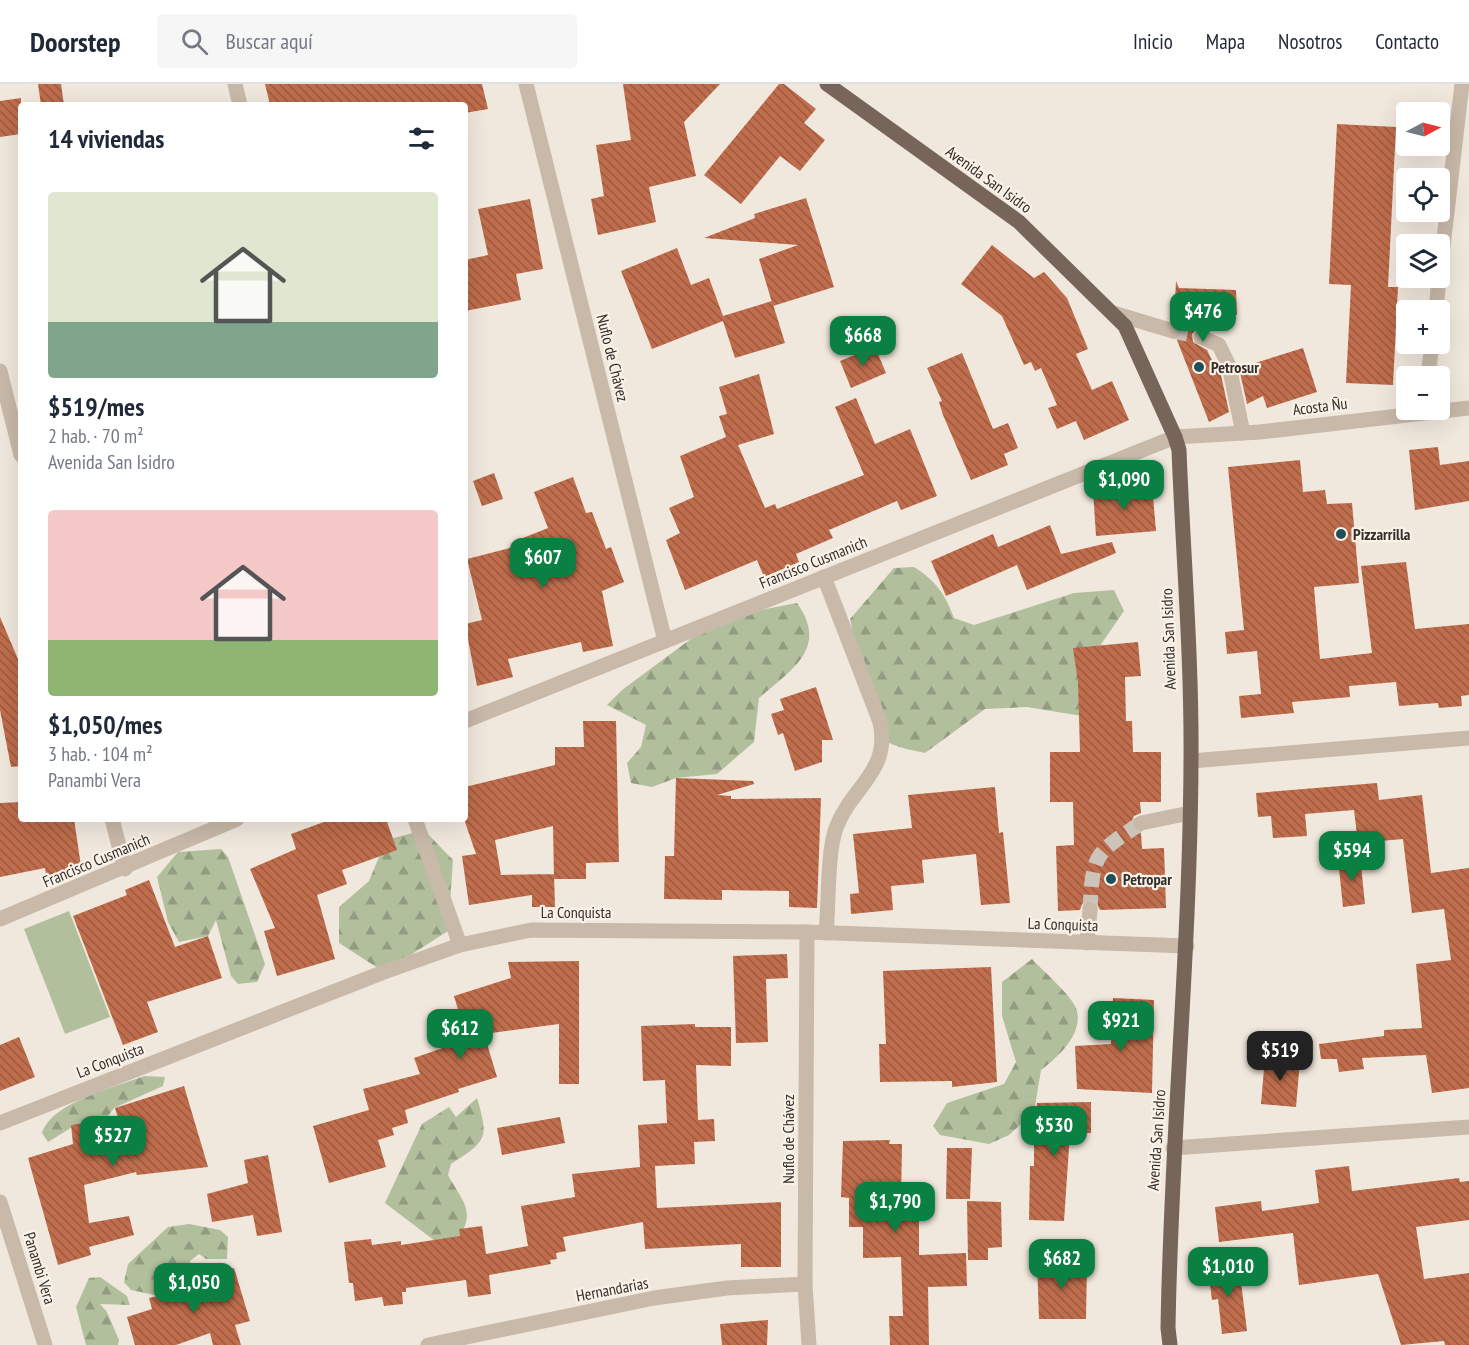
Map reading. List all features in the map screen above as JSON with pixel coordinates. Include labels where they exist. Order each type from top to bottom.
[{"type":"main road","name":"Avenida San Isidro","points":[[833,86],[1019,222],[1113,313],[1125,326],[1179,450],[1191,760],[1186,946],[1170,1202],[1168,1328],[1170,1345]]},
{"type":"street","points":[[235,84],[239,102]]},
{"type":"street","name":"Nuflo de Chávez","points":[[526,84],[665,641]]},
{"type":"street","points":[[1444,234],[1462,84]]},
{"type":"street","points":[[1113,313],[1173,331]]},
{"type":"street","points":[[1201,338],[1219,345],[1229,366],[1243,433]]},
{"type":"street","points":[[0,371],[18,442]]},
{"type":"street","name":"Acosta Ñu","points":[[1450,409],[1469,408]]},
{"type":"street","name":"Acosta Ñu","points":[[1175,437],[1243,433],[1396,414]]},
{"type":"street","name":"Francisco Cusmanich","points":[[468,721],[1175,437]]},
{"type":"street","points":[[824,577],[884,737],[882,753],[836,827],[826,933]]},
{"type":"street","points":[[1191,760],[1469,738]]},
{"type":"street","points":[[1141,823],[1190,813]]},
{"type":"street","points":[[113,822],[125,869]]},
{"type":"street","name":"Francisco Cusmanich","points":[[0,919],[125,869],[230,822]]},
{"type":"street","points":[[416,822],[460,945]]},
{"type":"street","points":[[1087,943],[1090,910]]},
{"type":"street","name":"La Conquista","points":[[0,1123],[384,972],[460,945],[531,930],[807,932],[1186,946]]},
{"type":"street","name":"Nuflo de Chávez","points":[[807,932],[805,1284],[809,1345]]},
{"type":"street","points":[[1173,1148],[1469,1127]]},
{"type":"street","name":"Panambi Vera","points":[[0,1202],[45,1345]]},
{"type":"street","name":"Hernandarias","points":[[428,1345],[654,1298],[727,1288],[805,1284]]},
{"type":"green space","points":[[914,567],[939,589],[954,618],[974,625],[1074,593],[1114,590],[1124,611],[1086,666],[1088,717],[1027,707],[985,709],[925,753],[899,747],[882,738],[874,726],[870,713],[850,619],[894,568]]},
{"type":"green space","points":[[797,603],[806,619],[809,633],[808,645],[794,667],[759,698],[754,742],[717,774],[676,778],[652,787],[631,783],[627,763],[641,747],[646,725],[607,705],[622,690],[719,618]]},
{"type":"green space","points":[[424,830],[453,860],[448,931],[384,972],[339,943],[339,907],[369,881],[386,840]]},
{"type":"green space","points":[[221,849],[228,857],[265,964],[257,982],[238,984],[231,976],[216,920],[208,936],[179,942],[168,922],[157,877],[178,852]]},
{"type":"green space","points":[[69,911],[110,1017],[65,1034],[24,929]]},
{"type":"green space","points":[[1032,959],[1069,997],[1076,1008],[1078,1017],[1077,1026],[1068,1044],[1041,1070],[1034,1112],[1009,1135],[989,1144],[940,1135],[933,1126],[947,1103],[1004,1084],[1016,1062],[1002,1016],[1002,982]]},
{"type":"green space","points":[[144,1076],[165,1077],[163,1086],[114,1108],[108,1116],[111,1139],[74,1126],[48,1142],[42,1133],[48,1122],[71,1105],[101,1091]]},
{"type":"green space","points":[[477,1098],[483,1122],[482,1138],[472,1150],[451,1164],[448,1175],[465,1206],[467,1213],[464,1229],[458,1238],[435,1241],[385,1203],[422,1124],[449,1107],[456,1117]]},
{"type":"green space","points":[[189,1224],[220,1230],[228,1237],[227,1259],[206,1259],[199,1254],[190,1261],[196,1292],[192,1303],[131,1290],[124,1282],[128,1264],[168,1227]]},
{"type":"green space","points":[[100,1277],[127,1296],[130,1305],[100,1304],[107,1312],[119,1340],[118,1345],[86,1345],[76,1307],[89,1278]]},
{"type":"building","points":[[38,84],[61,84],[64,102],[41,102]]},
{"type":"building","points":[[265,84],[482,84],[488,109],[468,112],[468,102],[269,102]]},
{"type":"building","points":[[623,84],[720,84],[684,122],[696,176],[649,187],[656,222],[598,235],[591,199],[604,196],[596,145],[631,140]]},
{"type":"building","points":[[779,84],[784,84],[816,109],[804,123],[825,140],[800,171],[780,156],[741,204],[704,175]]},
{"type":"building","points":[[21,98],[21,102],[18,102],[18,134],[0,137],[0,101]]},
{"type":"building","points":[[1337,124],[1396,127],[1388,287],[1398,288],[1393,385],[1346,383],[1351,285],[1329,284]]},
{"type":"building","points":[[806,198],[834,287],[773,306],[759,259],[798,245],[704,238],[755,218],[754,214]]},
{"type":"building","points":[[530,199],[543,269],[516,274],[521,300],[468,310],[468,259],[488,255],[478,209]]},
{"type":"building","points":[[992,245],[1034,278],[1044,272],[1067,298],[1088,349],[1076,354],[1092,390],[1112,381],[1129,420],[1084,440],[1076,421],[1057,429],[1048,408],[1057,405],[1041,368],[1035,371],[1031,362],[1024,365],[1002,316],[961,284]]},
{"type":"building","points":[[677,248],[691,285],[709,278],[723,316],[772,301],[785,343],[735,358],[723,321],[652,349],[621,271]]},
{"type":"building","points":[[1176,281],[1179,288],[1236,290],[1237,315],[1191,314],[1197,328],[1192,334],[1193,342],[1207,350],[1221,375],[1229,412],[1209,422],[1177,340],[1183,329],[1174,321]]},
{"type":"building","points":[[875,347],[886,373],[851,388],[840,361]]},
{"type":"building","points":[[1303,348],[1317,392],[1267,408],[1263,396],[1247,404],[1239,368]]},
{"type":"building","points":[[962,353],[993,429],[1008,423],[1018,448],[1004,454],[1008,465],[971,480],[943,415],[939,402],[942,401],[927,368]]},
{"type":"building","points":[[759,374],[774,434],[738,445],[765,508],[775,504],[777,509],[864,475],[835,407],[856,398],[875,444],[910,429],[937,496],[901,510],[897,501],[829,530],[833,538],[796,554],[799,562],[764,577],[757,560],[685,590],[666,540],[680,533],[669,508],[694,497],[680,456],[726,437],[719,416],[727,414],[719,387]]},
{"type":"building","points":[[1438,447],[1440,465],[1469,461],[1469,501],[1415,510],[1409,450]]},
{"type":"building","points":[[1300,460],[1303,492],[1325,490],[1327,504],[1352,503],[1359,583],[1314,587],[1320,659],[1372,653],[1361,566],[1406,562],[1415,629],[1469,624],[1469,695],[1461,696],[1462,706],[1439,708],[1438,703],[1399,706],[1396,682],[1349,686],[1350,697],[1292,702],[1294,713],[1241,718],[1239,696],[1261,694],[1257,651],[1227,654],[1225,632],[1244,630],[1228,467]]},
{"type":"building","points":[[494,473],[503,499],[482,506],[473,481]]},
{"type":"building","points":[[573,477],[586,513],[592,512],[606,549],[611,547],[624,582],[602,591],[613,646],[583,652],[581,642],[508,659],[513,677],[477,686],[468,640],[468,623],[482,620],[468,559],[525,544],[523,538],[548,528],[534,492]]},
{"type":"building","points":[[1152,485],[1156,531],[1096,536],[1093,490]]},
{"type":"building","points":[[1050,525],[1061,554],[1112,542],[1116,553],[1027,590],[1017,565],[946,596],[931,561],[993,534],[998,547]]},
{"type":"building","points":[[0,617],[18,659],[18,766],[11,767],[0,710]]},
{"type":"building","points":[[1138,642],[1141,676],[1125,677],[1126,721],[1132,721],[1133,752],[1161,752],[1161,802],[1140,802],[1141,813],[1134,816],[1131,824],[1134,830],[1141,833],[1142,849],[1164,848],[1166,908],[1100,910],[1096,902],[1090,900],[1082,904],[1080,910],[1058,911],[1056,846],[1074,845],[1073,802],[1050,802],[1050,752],[1080,752],[1078,682],[1073,648]]},
{"type":"building","points":[[816,687],[833,740],[822,740],[822,762],[795,771],[783,733],[778,735],[771,714],[784,710],[780,699]]},
{"type":"building","points":[[583,721],[616,721],[619,862],[586,863],[586,879],[554,879],[555,907],[532,907],[532,895],[469,905],[462,856],[476,854],[465,822],[468,822],[468,786],[555,765],[555,747],[584,747]],"holes":[[[553,826],[554,874],[501,875],[495,840]]]},
{"type":"building","points":[[676,778],[753,781],[754,784],[717,795],[731,796],[731,799],[821,798],[817,908],[789,907],[789,891],[722,890],[722,900],[664,899],[665,856],[674,856]]},
{"type":"building","points":[[1377,783],[1379,800],[1422,795],[1431,873],[1469,868],[1469,1088],[1432,1093],[1426,1055],[1362,1058],[1364,1069],[1339,1072],[1337,1059],[1321,1059],[1319,1044],[1384,1036],[1384,1030],[1422,1028],[1416,964],[1451,960],[1444,909],[1412,913],[1403,839],[1358,843],[1354,810],[1305,814],[1307,836],[1273,838],[1271,816],[1258,817],[1256,793]]},
{"type":"building","points":[[995,787],[999,833],[1003,832],[1010,903],[981,905],[976,854],[922,860],[924,883],[891,886],[893,910],[851,914],[850,894],[859,893],[853,834],[912,828],[908,795]]},
{"type":"building","points":[[18,802],[18,822],[74,822],[81,866],[47,881],[45,868],[0,877],[0,803]]},
{"type":"building","points":[[324,822],[387,822],[397,850],[342,870],[347,884],[317,895],[335,959],[277,976],[264,931],[275,928],[250,869],[296,849],[291,834]]},
{"type":"building","points":[[1360,856],[1365,904],[1343,907],[1338,859]]},
{"type":"building","points":[[149,880],[175,947],[208,936],[222,978],[147,1002],[158,1032],[123,1045],[73,916],[127,895],[125,890]]},
{"type":"building","points":[[787,954],[788,978],[766,979],[768,1042],[736,1043],[733,956]]},
{"type":"building","points":[[579,961],[579,1084],[559,1084],[559,1024],[484,1034],[497,1077],[458,1089],[459,1092],[405,1110],[408,1123],[392,1128],[394,1135],[378,1140],[386,1167],[329,1183],[313,1126],[369,1110],[363,1089],[420,1074],[414,1058],[480,1035],[466,1037],[454,996],[511,978],[508,962]]},
{"type":"building","points":[[991,967],[997,1082],[952,1087],[952,1081],[880,1082],[879,1044],[886,1044],[883,971]]},
{"type":"building","points":[[1113,998],[1154,1000],[1152,1093],[1077,1089],[1075,1046],[1111,1044]]},
{"type":"building","points":[[695,1024],[695,1027],[731,1027],[731,1066],[696,1065],[698,1120],[714,1119],[715,1141],[694,1142],[695,1164],[655,1166],[657,1208],[781,1202],[781,1267],[741,1267],[741,1244],[645,1249],[643,1222],[563,1237],[566,1251],[556,1253],[557,1259],[550,1260],[551,1264],[489,1275],[491,1294],[468,1297],[466,1280],[406,1288],[406,1292],[402,1292],[403,1304],[384,1306],[382,1297],[355,1301],[353,1283],[349,1283],[344,1242],[371,1239],[372,1245],[401,1241],[401,1245],[460,1236],[459,1229],[482,1226],[486,1254],[528,1246],[521,1206],[575,1197],[572,1174],[640,1167],[638,1125],[667,1123],[665,1080],[643,1081],[641,1026]]},
{"type":"building","points":[[19,1037],[35,1077],[0,1091],[0,1045]]},
{"type":"building","points":[[1265,1057],[1300,1060],[1296,1107],[1261,1104]]},
{"type":"building","points":[[184,1086],[208,1167],[137,1175],[136,1172],[84,1185],[89,1223],[129,1216],[134,1235],[89,1247],[91,1255],[58,1265],[28,1158],[73,1144],[71,1125],[118,1118],[115,1108]]},
{"type":"building","points":[[1091,1102],[1091,1133],[1070,1133],[1064,1221],[1029,1220],[1030,1166],[1034,1166],[1037,1103]]},
{"type":"building","points":[[560,1117],[565,1143],[502,1155],[497,1128]]},
{"type":"building","points":[[890,1140],[889,1144],[902,1144],[901,1202],[919,1201],[919,1255],[966,1253],[967,1286],[928,1287],[929,1345],[890,1345],[889,1316],[903,1316],[901,1257],[863,1258],[863,1227],[849,1227],[849,1198],[841,1197],[843,1141]]},
{"type":"building","points":[[947,1148],[972,1148],[970,1199],[946,1199]]},
{"type":"building","points":[[268,1155],[282,1232],[257,1236],[253,1215],[212,1222],[207,1194],[248,1183],[244,1160]]},
{"type":"building","points":[[1349,1166],[1352,1191],[1459,1178],[1460,1182],[1469,1181],[1469,1220],[1416,1227],[1424,1279],[1469,1273],[1469,1345],[1445,1345],[1444,1341],[1401,1345],[1378,1274],[1299,1285],[1293,1233],[1219,1242],[1215,1207],[1261,1201],[1262,1211],[1319,1203],[1315,1170]]},
{"type":"building","points":[[967,1201],[1001,1202],[1002,1247],[988,1248],[988,1260],[968,1260]]},
{"type":"building","points":[[1037,1261],[1087,1261],[1086,1319],[1039,1319]]},
{"type":"building","points":[[1235,1264],[1237,1283],[1241,1282],[1247,1331],[1222,1334],[1218,1299],[1212,1300],[1208,1268]]},
{"type":"building","points":[[234,1268],[250,1321],[235,1325],[241,1345],[213,1345],[210,1333],[176,1345],[135,1345],[127,1317],[152,1309],[149,1298],[203,1286],[201,1278]]},
{"type":"building","points":[[768,1320],[767,1345],[722,1345],[720,1324]]},
{"type":"tunnel","points":[[1173,331],[1201,337]]},
{"type":"tunnel","points":[[1090,910],[1093,876],[1099,857],[1105,849],[1141,823]]},
{"type":"place","name":"Petrosur","points":[[1199,367]]},
{"type":"place","name":"Pizzarrilla","points":[[1341,534]]},
{"type":"place","name":"Petropar","points":[[1111,879]]}]
